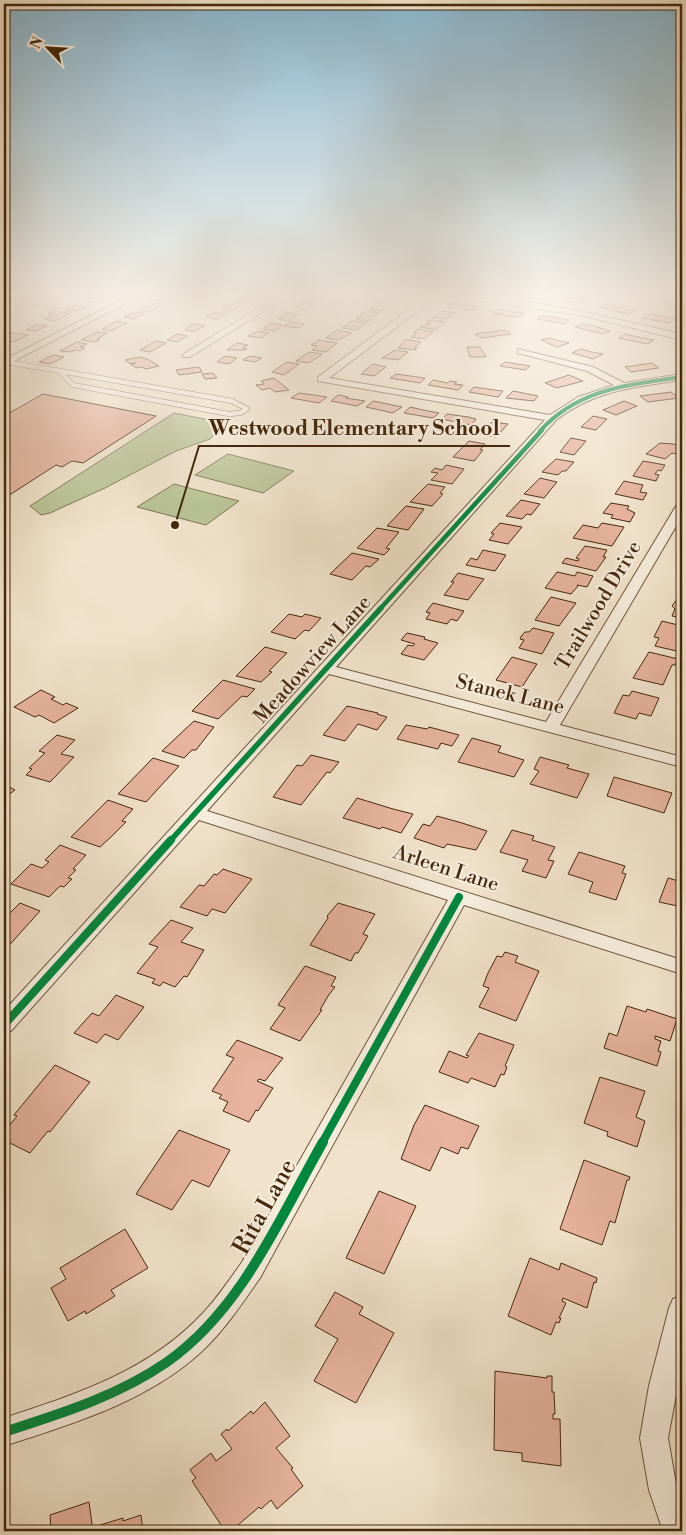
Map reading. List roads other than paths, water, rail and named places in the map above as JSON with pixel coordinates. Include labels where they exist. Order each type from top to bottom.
[{"type":"street","points":[[340,365],[321,379],[552,418]]},
{"type":"street","points":[[571,365],[590,370],[622,386]]},
{"type":"street","name":"Meadowview Lane","points":[[4,1025],[552,418],[576,401],[622,386],[682,378]]},
{"type":"street","name":"Trailwood Drive","points":[[551,728],[682,506]]},
{"type":"street","name":"Stanek Lane","points":[[326,670],[682,762]]},
{"type":"street","name":"Arleen Lane","points":[[196,814],[682,967]]},
{"type":"street","name":"Rita Lane","points":[[4,1432],[75,1409],[122,1390],[166,1364],[211,1323],[251,1270],[459,897]]},
{"type":"street","points":[[678,1531],[663,1490],[654,1438],[663,1386],[682,1308]]},
{"type":"lane","points":[[21,365],[60,371],[232,401],[247,409],[240,413],[229,414],[74,385],[60,371]]},
{"type":"place","name":"Westwood Elementary School","points":[[175,525]]}]
